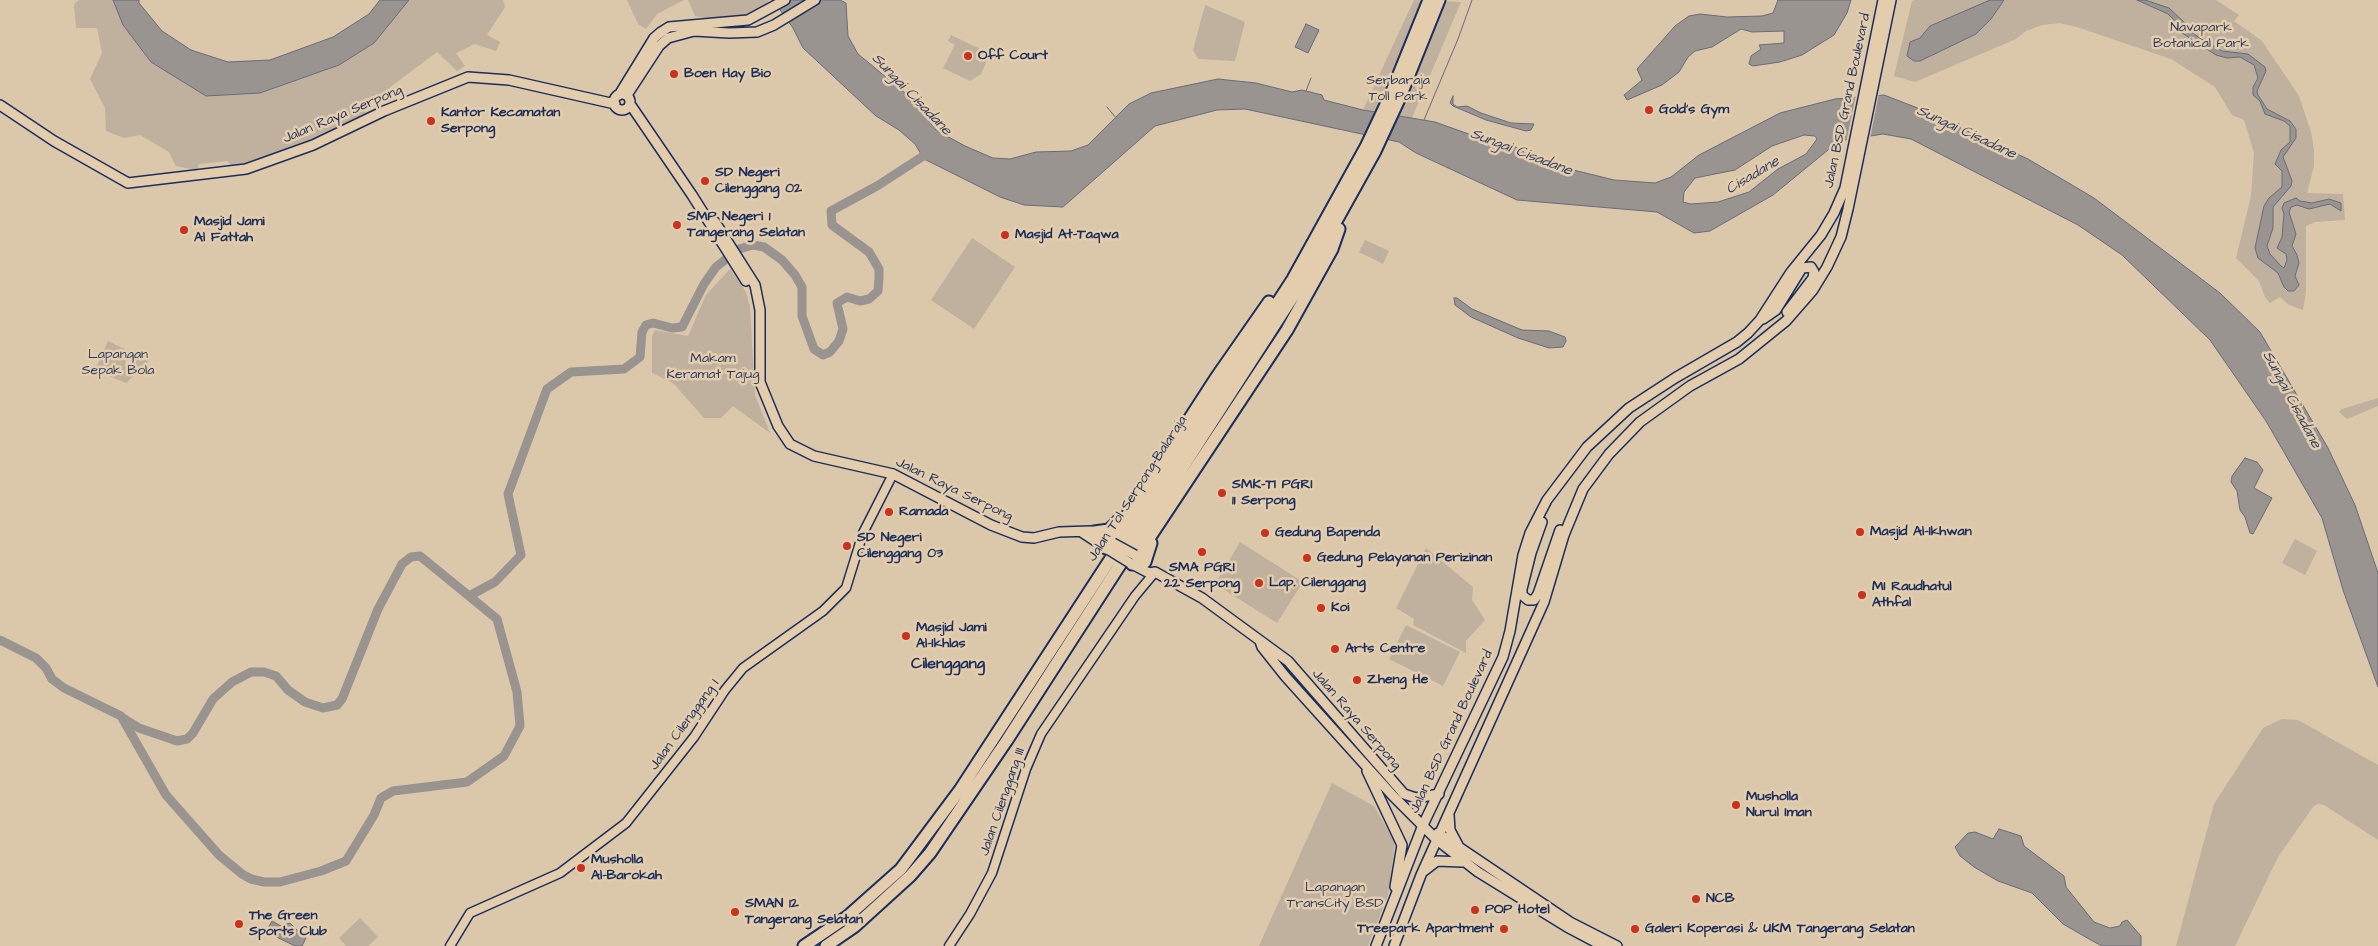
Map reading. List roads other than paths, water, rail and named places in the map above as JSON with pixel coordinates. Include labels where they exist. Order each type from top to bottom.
[{"type":"highway","name":"Jalan Tol Serpong–Balaraja","points":[[1345,198],[1391,94],[1429,0]]},
{"type":"highway","name":"Jalan Tol Serpong–Balaraja","points":[[826,946],[884,902],[910,876],[941,837],[1007,740],[1298,282],[1400,97],[1439,0]]},
{"type":"highway","points":[[1110,546],[1140,494],[1216,378],[1298,282],[1332,249],[1345,198]]},
{"type":"highway","name":"Jalan Tol Serpong–Balaraja","points":[[804,946],[847,917],[875,894],[901,869],[921,845],[966,782],[1298,282]]},
{"type":"highway","points":[[1136,560],[1281,338],[1298,282]]},
{"type":"highway","points":[[1088,532],[1109,530],[1114,527],[1140,494]]},
{"type":"main road","points":[[622,101],[654,38],[669,27],[693,24],[735,23],[761,13],[786,0]]},
{"type":"main road","points":[[622,101],[659,46],[668,38],[694,31],[728,34],[757,32],[774,25],[815,0]]},
{"type":"main road","name":"Jalan BSD Grand Boulevard","points":[[1394,946],[1421,875],[1544,602],[1564,535],[1583,489],[1609,454],[1640,422],[1690,386],[1739,359],[1794,313],[1823,273],[1842,231],[1883,0]]},
{"type":"main road","name":"Jalan BSD Grand Boulevard","points":[[1376,946],[1425,823],[1503,657],[1510,631],[1522,555],[1530,533],[1547,500],[1587,446],[1629,408],[1653,391],[1737,342],[1760,320],[1831,219],[1853,168],[1891,0]]},
{"type":"main road","name":"Jalan Raya Serpong","points":[[0,106],[59,144],[128,183],[246,169],[313,146],[384,111],[468,77],[509,80],[595,99],[622,101],[634,113],[707,216],[715,222],[743,271],[755,284],[758,298],[761,342],[760,382],[774,418],[790,444],[814,456],[893,474],[991,525],[1022,537],[1034,538],[1059,532],[1088,532],[1110,546],[1153,567],[1155,572],[1202,598],[1288,661],[1401,792],[1416,798],[1439,794]]},
{"type":"main road","points":[[1754,346],[1800,297],[1814,276],[1812,269],[1802,268],[1776,310],[1760,320]]},
{"type":"main road","points":[[1566,474],[1537,534],[1525,574],[1522,589],[1524,598],[1531,600],[1536,597],[1564,519],[1583,489]]},
{"type":"main road","name":"Jalan Raya Serpong","points":[[1136,560],[1148,573],[1155,572]]},
{"type":"main road","name":"Jalan Raya Serpong","points":[[1260,641],[1262,647],[1278,667],[1363,764],[1465,862],[1567,927],[1609,945]]},
{"type":"main road","points":[[1278,667],[1288,661]]},
{"type":"main road","points":[[1363,764],[1402,845],[1390,912]]},
{"type":"main road","points":[[1449,812],[1450,830],[1461,850]]},
{"type":"main road","name":"Jalan Raya Serpong","points":[[1438,838],[1461,850],[1570,922],[1609,945]]},
{"type":"main road","points":[[1421,875],[1437,861],[1445,859],[1465,862]]},
{"type":"street","name":"Jalan Cilenggang I","points":[[450,946],[470,913],[565,871],[626,823],[694,738],[725,690],[743,668],[788,634],[823,611],[846,588],[863,533],[893,474]]},
{"type":"street","name":"Jalan Cilenggang III","points":[[949,946],[970,914],[992,873],[1026,769],[1041,734],[1135,596],[1155,572]]},
{"type":"water","points":[[113,0],[139,0],[139,3],[162,31],[191,50],[228,62],[270,60],[333,37],[369,14],[380,0],[409,0],[374,43],[339,65],[260,93],[206,96],[151,62],[123,25]]},
{"type":"water","name":"Sungai Cisadane","points":[[773,0],[840,0],[846,3],[848,36],[858,54],[909,96],[936,130],[965,146],[993,158],[1010,159],[1036,152],[1071,151],[1088,145],[1129,104],[1151,93],[1218,79],[1256,83],[1292,92],[1302,90],[1322,95],[1324,100],[1363,110],[1435,122],[1502,146],[1512,145],[1541,162],[1614,180],[1655,183],[1671,177],[1699,155],[1780,113],[1835,99],[1884,95],[1915,107],[2028,159],[2094,198],[2220,293],[2260,332],[2328,448],[2355,505],[2378,573],[2378,687],[2343,590],[2322,518],[2266,421],[2210,340],[2122,255],[2078,225],[1911,139],[1883,134],[1839,141],[1773,195],[1710,231],[1694,233],[1657,212],[1517,200],[1416,153],[1399,142],[1245,109],[1217,110],[1155,126],[1063,207],[1024,205],[1000,197],[924,159],[915,144],[899,130],[876,116],[803,48],[793,28]],"holes":[[[1804,135],[1815,136],[1817,139],[1806,154],[1778,169],[1749,192],[1718,202],[1691,204],[1683,202],[1684,192],[1695,178],[1735,170],[1772,146]]]},
{"type":"water","points":[[1778,0],[1851,0],[1847,13],[1834,35],[1802,55],[1780,62],[1753,66],[1749,64],[1751,56],[1761,49],[1759,45],[1784,43],[1784,31],[1752,32],[1741,29],[1712,47],[1695,51],[1688,57],[1679,72],[1662,85],[1627,100],[1624,95],[1642,80],[1637,69],[1675,26],[1689,16],[1700,14],[1727,17],[1762,16],[1773,13]]},
{"type":"water","points":[[1990,0],[2004,0],[1991,19],[1976,34],[1920,61],[1914,61],[1907,56],[1910,42],[1920,38],[1930,26]]},
{"type":"water","points":[[2137,0],[2145,0],[2169,8],[2198,37],[2222,51],[2248,54],[2265,67],[2266,71],[2257,91],[2258,95],[2267,109],[2290,121],[2296,129],[2296,138],[2283,157],[2292,181],[2291,186],[2273,207],[2273,228],[2267,246],[2270,254],[2281,266],[2284,268],[2287,260],[2286,254],[2277,248],[2282,237],[2284,214],[2282,208],[2284,203],[2296,198],[2300,201],[2312,203],[2329,199],[2341,203],[2341,211],[2330,204],[2309,209],[2297,205],[2291,207],[2289,212],[2296,234],[2292,246],[2299,263],[2295,276],[2299,285],[2294,291],[2288,291],[2284,287],[2278,273],[2258,258],[2255,248],[2264,206],[2269,198],[2282,187],[2282,171],[2275,164],[2281,150],[2290,142],[2290,126],[2284,121],[2265,114],[2260,101],[2253,95],[2253,87],[2258,78],[2254,65],[2240,57],[2227,58],[2216,55],[2179,31],[2168,14]]},
{"type":"water","points":[[1306,24],[1319,30],[1308,53],[1295,47]]},
{"type":"water","points":[[1453,96],[1453,104],[1457,107],[1467,106],[1511,123],[1534,124],[1531,130],[1526,131],[1486,120],[1453,106],[1450,103]]},
{"type":"water","points":[[1454,298],[1457,298],[1472,309],[1522,330],[1549,331],[1565,337],[1566,341],[1563,347],[1549,348],[1518,338],[1471,317],[1455,305]]},
{"type":"water","points":[[2245,458],[2257,462],[2263,470],[2254,488],[2272,498],[2253,534],[2250,533],[2245,517],[2240,510],[2237,491],[2231,482],[2232,476]]},
{"type":"water","points":[[1999,829],[2021,836],[2024,846],[2064,876],[2066,887],[2094,922],[2110,928],[2120,926],[2122,922],[2127,920],[2141,936],[2141,946],[2102,946],[2063,924],[2032,893],[1998,881],[1974,867],[1960,856],[1955,847],[1968,833],[1975,832],[1993,839]]},
{"type":"water","points":[[272,921],[281,926],[290,923],[297,930],[303,932],[306,938],[302,946],[295,946],[266,932]]},
{"type":"waterway","points":[[1424,120],[1472,0]]},
{"type":"waterway","points":[[1306,91],[1311,78]]},
{"type":"waterway","points":[[1107,107],[1116,118]]},
{"type":"waterway","points":[[0,640],[36,658],[46,668],[52,679],[64,688],[121,716],[166,795],[219,855],[242,874],[251,879],[264,882],[280,882],[321,871],[346,861],[374,815],[381,798],[393,791],[467,782],[504,756],[520,726],[517,692],[497,619],[469,596],[495,582],[521,555],[508,494],[547,389],[571,372],[624,369],[640,357],[642,332],[646,325],[653,323],[672,328],[682,327],[704,284],[716,267],[739,249],[753,245],[764,247],[782,260],[795,275],[802,287],[802,316],[814,349],[823,355],[830,352],[839,341],[843,329],[837,303],[847,297],[860,301],[869,299],[878,291],[879,278],[879,269],[869,252],[832,225],[831,211],[877,186],[931,151]]},
{"type":"waterway","points":[[123,718],[139,728],[177,741],[187,739],[193,733],[213,699],[232,682],[251,672],[264,672],[276,676],[288,690],[305,702],[323,708],[337,705],[342,699],[378,609],[402,564],[411,557],[420,556],[469,596]]},
{"type":"place","name":"Off Court","points":[[968,56]]},
{"type":"place","name":"Boen Hay Bio","points":[[674,74]]},
{"type":"place","name":"Gold's Gym","points":[[1649,110]]},
{"type":"place","name":"Kantor Kecamatan Serpong","points":[[431,121]]},
{"type":"place","name":"SD Negeri Cilenggang 02","points":[[705,181]]},
{"type":"place","name":"SMP Negeri 1 Tangerang Selatan","points":[[677,225]]},
{"type":"place","name":"Masjid Jami Al Fattah","points":[[184,230]]},
{"type":"place","name":"Masjid At-Taqwa","points":[[1005,235]]},
{"type":"place","name":"SMK-TI PGRI 11 Serpong","points":[[1222,493]]},
{"type":"place","name":"Ramada","points":[[889,512]]},
{"type":"place","name":"Masjid Al-Ikhwan","points":[[1860,532]]},
{"type":"place","name":"Gedung Bapenda","points":[[1265,533]]},
{"type":"place","name":"SD Negeri Cilenggang 03","points":[[847,546]]},
{"type":"place","name":"SMA PGRI 22 Serpong","points":[[1202,552]]},
{"type":"place","name":"Gedung Pelayanan Perizinan","points":[[1307,558]]},
{"type":"place","name":"Lap. Cilenggang","points":[[1259,583]]},
{"type":"place","name":"MI Raudhatul Athfal","points":[[1862,595]]},
{"type":"place","name":"Koi","points":[[1321,608]]},
{"type":"place","name":"Masjid Jami Al-Ikhlas","points":[[906,636]]},
{"type":"place","name":"Arts Centre","points":[[1335,649]]},
{"type":"place","name":"Zheng He","points":[[1357,680]]},
{"type":"place","name":"Musholla Nurul Iman","points":[[1736,805]]},
{"type":"place","name":"Musholla Al-Barokah","points":[[581,868]]},
{"type":"place","name":"NCB","points":[[1696,899]]},
{"type":"place","name":"POP Hotel","points":[[1475,910]]},
{"type":"place","name":"SMAN 12 Tangerang Selatan","points":[[735,912]]},
{"type":"place","name":"The Green Sports Club","points":[[239,924]]},
{"type":"place","name":"Treepark Apartment","points":[[1504,929]]},
{"type":"place","name":"Galeri Koperasi & UKM Tangerang Selatan","points":[[1635,929]]},
{"type":"district","name":"Cilenggang","points":[[948,665]]},
{"type":"park label","name":"Navapark Botanical Park","points":[[2201,36]]},
{"type":"park label","name":"Serbaraja Toll Park","points":[[1398,89]]},
{"type":"park label","name":"Lapangan Sepak Bola","points":[[118,364]]},
{"type":"park label","name":"Makam Keramat Tajug","points":[[713,368]]},
{"type":"park label","name":"Lapangan TransCity BSD","points":[[1335,896]]},
{"type":"water label","name":"Cisadane","points":[[1753,176]]}]
